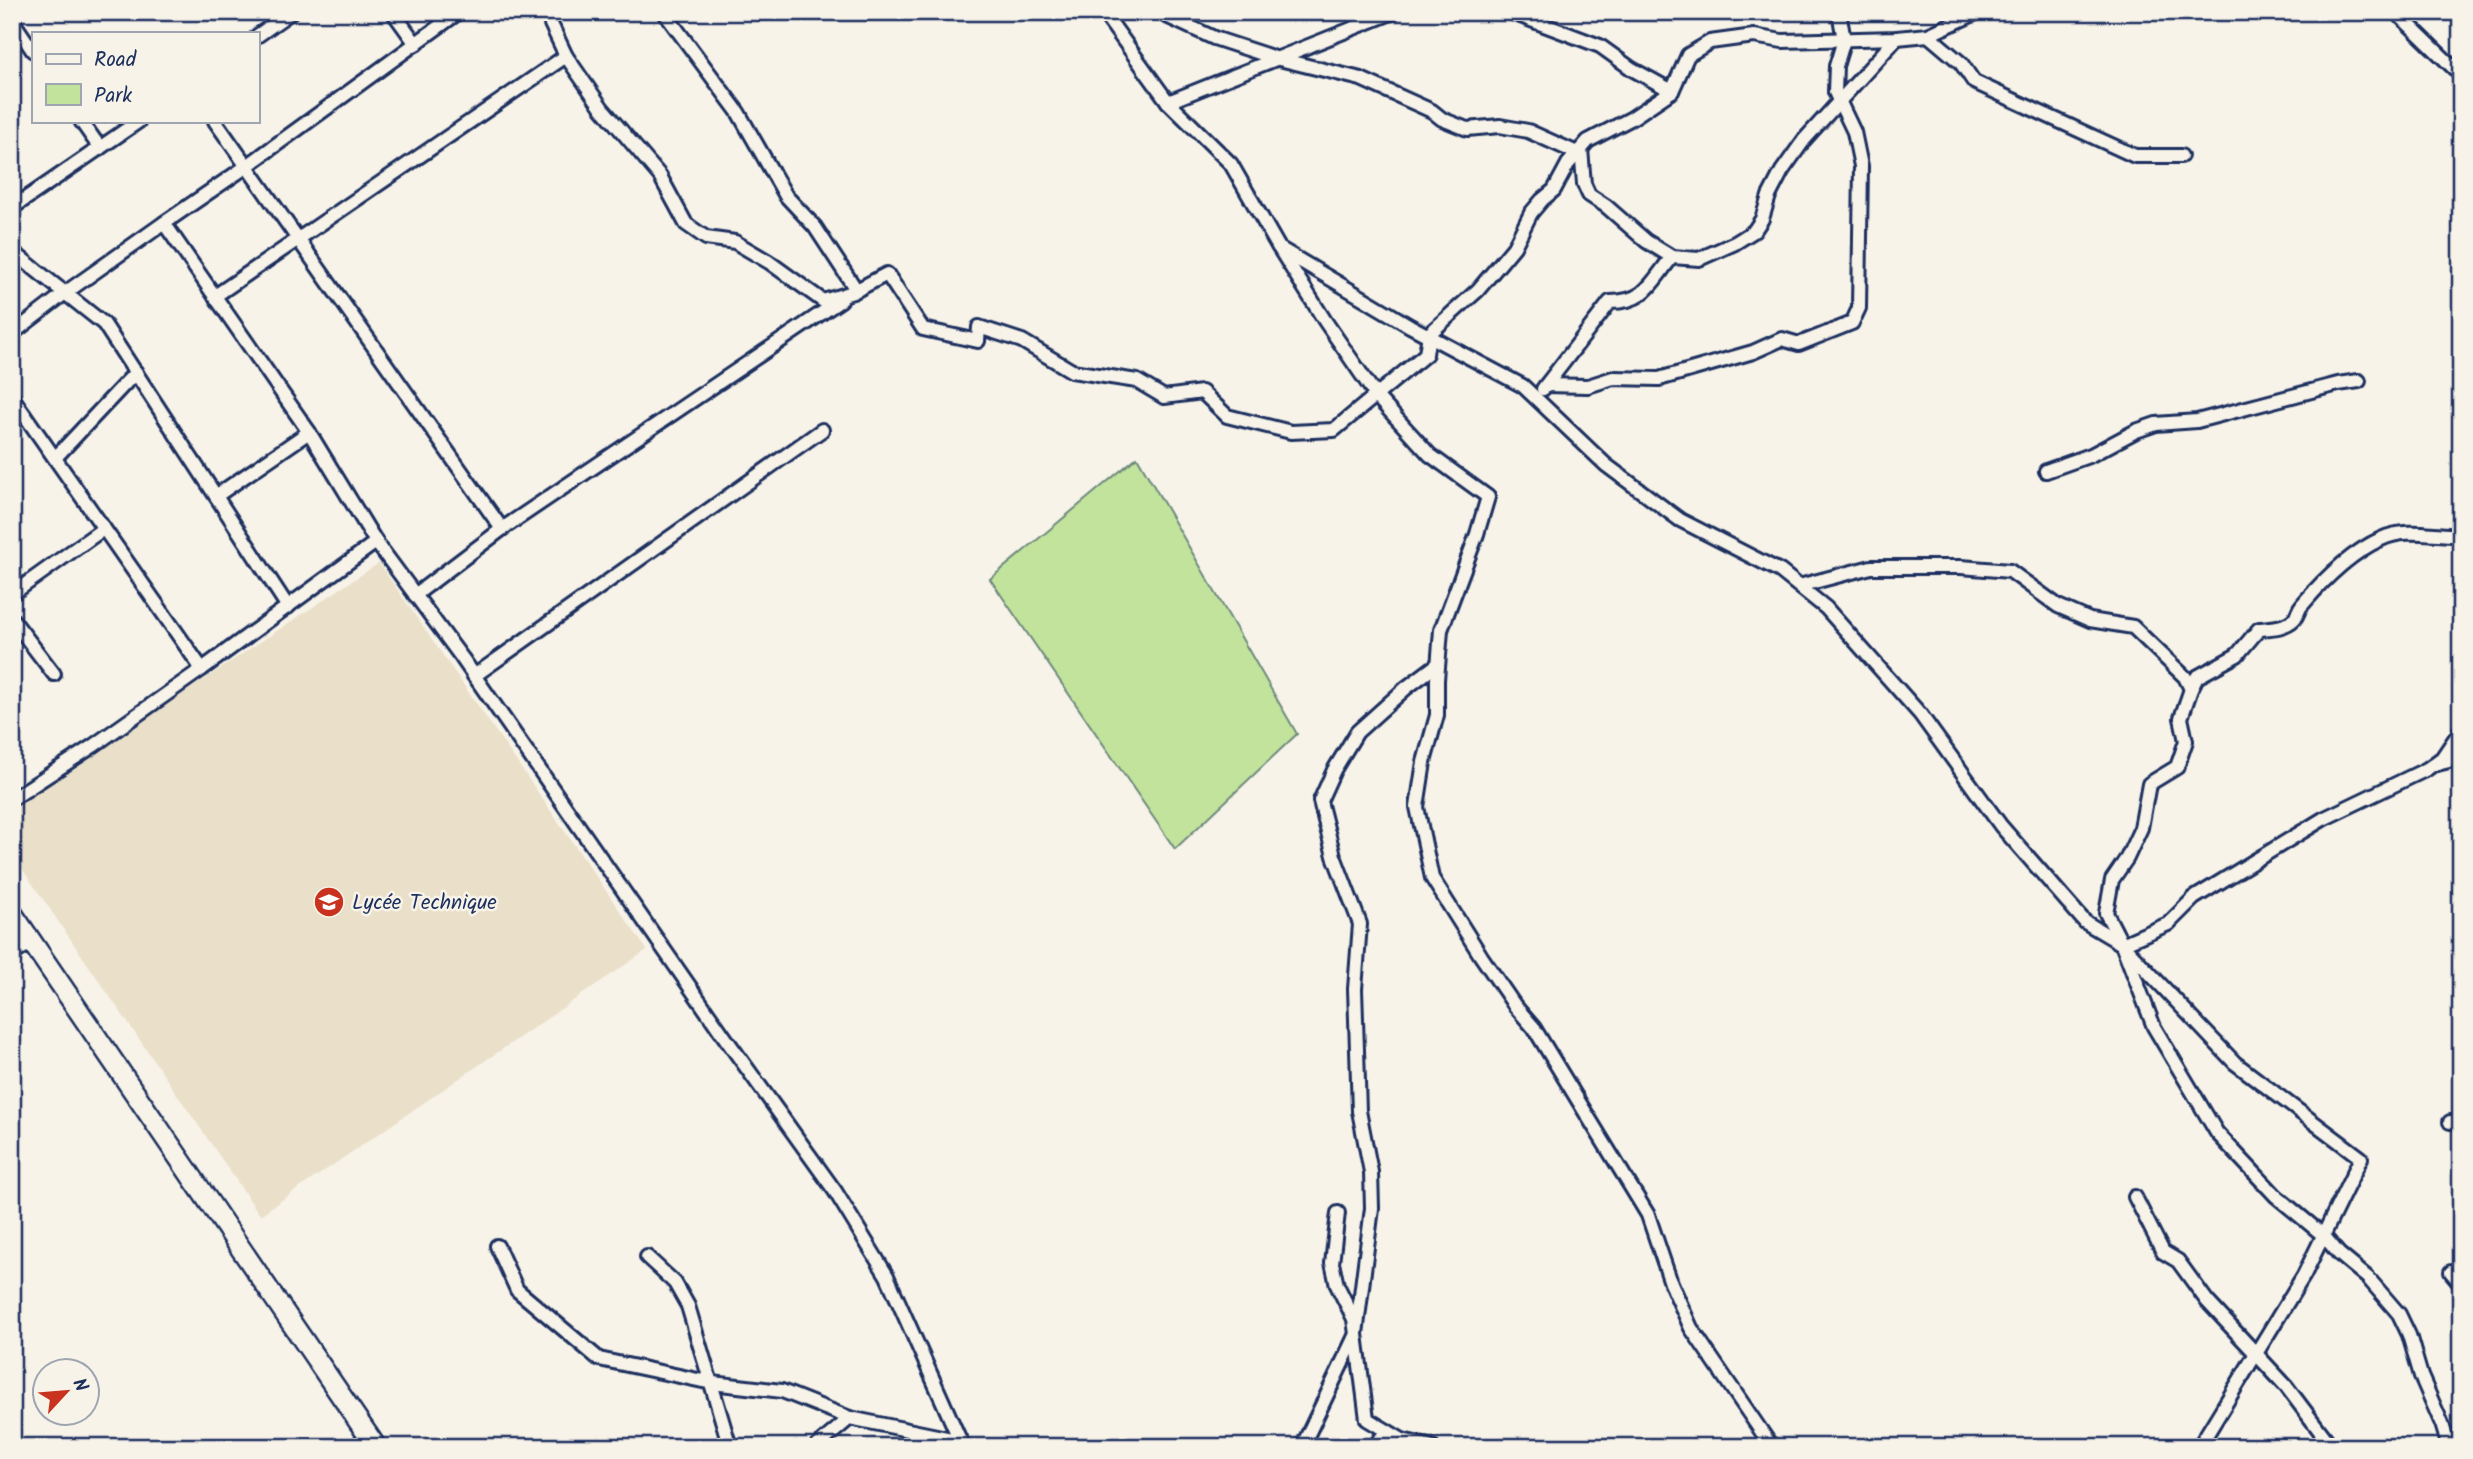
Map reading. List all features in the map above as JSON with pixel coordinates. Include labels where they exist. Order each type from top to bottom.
[{"type":"main road","points":[[12,913],[376,1447]]},
{"type":"street","points":[[259,35],[291,12]]},
{"type":"street","points":[[393,12],[416,44]]},
{"type":"street","points":[[12,334],[65,293],[247,166],[459,12]]},
{"type":"street","points":[[549,12],[551,24],[566,56],[602,108],[660,176],[686,224],[706,238],[735,242],[769,262],[823,301],[887,274],[923,329],[978,341],[979,327],[1022,341],[1072,371],[1137,382],[1164,397],[1202,392],[1227,416],[1291,432],[1334,430],[1426,355],[1429,334],[1478,290],[1514,247],[1531,214],[1553,190],[1579,151],[1588,141],[1632,118],[1672,92],[1688,55],[1710,42],[1754,36],[1782,41],[1928,35],[1979,12]]},
{"type":"street","points":[[664,12],[738,112],[786,196],[815,228],[854,290]]},
{"type":"street","points":[[1102,12],[1168,102],[1231,164],[1279,248],[1377,397],[1430,455],[1488,497],[1441,630],[1437,716],[1424,762],[1417,807],[1432,878],[1481,956],[1515,1006],[1534,1028],[1648,1215],[1671,1283],[1691,1328],[1772,1447]]},
{"type":"street","points":[[1158,12],[1214,38],[1275,58],[1361,79],[1467,129],[1500,126],[1528,131],[1579,151]]},
{"type":"street","points":[[1168,102],[1394,12]]},
{"type":"street","points":[[1510,12],[1600,46],[1632,69],[1672,92]]},
{"type":"street","points":[[1546,385],[1588,386],[1613,378],[1659,379],[1753,352],[1782,339],[1799,344],[1852,323],[1859,308],[1861,166],[1854,132],[1835,92],[1836,65],[1844,40],[1839,12]]},
{"type":"street","points":[[2396,12],[2461,75]]},
{"type":"street","points":[[12,20],[32,50]]},
{"type":"street","points":[[1928,35],[1961,63],[1974,82],[2135,156],[2180,156]]},
{"type":"street","points":[[1579,151],[1584,184],[1589,195],[1606,206],[1646,242],[1672,257],[1699,259],[1754,231],[1762,219],[1769,196],[1782,171],[1804,140],[1897,38]]},
{"type":"street","points":[[215,296],[566,56]]},
{"type":"street","points":[[82,122],[100,148]]},
{"type":"street","points":[[12,208],[138,122]]},
{"type":"street","points":[[216,122],[502,529]]},
{"type":"street","points":[[164,223],[309,432],[376,541],[474,676],[726,1040],[835,1191],[887,1276],[962,1444]]},
{"type":"street","points":[[1279,248],[1410,326],[1523,386],[1606,465],[1680,520],[1780,571],[1826,608],[1920,714],[2001,826],[2085,922],[2122,944],[2235,1063],[2361,1158],[2304,1275],[2199,1447]]},
{"type":"street","points":[[12,251],[104,324],[288,607]]},
{"type":"street","points":[[1536,398],[1610,302],[1627,302],[1642,295],[1672,257]]},
{"type":"street","points":[[415,595],[502,529],[889,264]]},
{"type":"street","points":[[55,458],[136,372]]},
{"type":"street","points":[[2046,471],[2091,455],[2136,431],[2156,424],[2197,421],[2338,384],[2360,381]]},
{"type":"street","points":[[12,397],[202,669]]},
{"type":"street","points":[[474,676],[822,430]]},
{"type":"street","points":[[216,496],[309,432]]},
{"type":"street","points":[[12,594],[103,529]]},
{"type":"street","points":[[2449,1447],[2399,1314],[2368,1278],[2339,1254],[2323,1234],[2276,1196],[2217,1133],[2154,1027],[2122,944],[2106,913],[2112,880],[2127,859],[2141,828],[2149,784],[2177,767],[2186,741],[2181,718],[2197,677],[2237,655],[2259,629],[2278,628],[2294,618],[2299,607],[2334,571],[2356,553],[2383,538],[2417,531],[2461,535]]},
{"type":"street","points":[[12,799],[202,669],[376,541]]},
{"type":"street","points":[[1799,586],[1871,567],[1961,567],[2010,571],[2058,606],[2090,620],[2133,627],[2185,677],[2191,689]]},
{"type":"street","points":[[12,619],[54,674]]},
{"type":"street","points":[[1302,1447],[1356,1334],[1372,1208],[1371,1172],[1359,1111],[1354,989],[1360,924],[1334,856],[1320,801],[1334,770],[1357,732],[1406,688],[1438,664]]},
{"type":"street","points":[[2122,944],[2168,924],[2194,898],[2323,819],[2381,793],[2431,766],[2442,758],[2461,730]]},
{"type":"street","points":[[2431,766],[2459,758]]},
{"type":"street","points":[[12,955],[31,942]]},
{"type":"street","points":[[2135,1197],[2152,1225],[2163,1252],[2178,1261],[2207,1301],[2286,1386],[2332,1447]]},
{"type":"street","points":[[1338,1213],[1332,1263],[1337,1285],[1354,1319],[1367,1419],[1402,1440],[1433,1447]]},
{"type":"street","points":[[497,1246],[517,1290],[600,1359],[712,1383],[782,1391],[850,1418],[962,1444]]},
{"type":"street","points":[[647,1257],[675,1283],[688,1306],[730,1447]]},
{"type":"street","points":[[2451,1272],[2461,1284]]},
{"type":"street","points":[[816,1447],[850,1418]]},
{"type":"street","points":[[1374,1447],[1387,1431]]},
{"type":"shaded area","name":"Lycée Technique","points":[[379,563],[647,950],[260,1215],[12,854],[12,807]]},
{"type":"green space","points":[[1137,457],[1297,734],[1175,849],[990,579]]},
{"type":"place","name":"Lycée Technique","points":[[329,902]]}]
